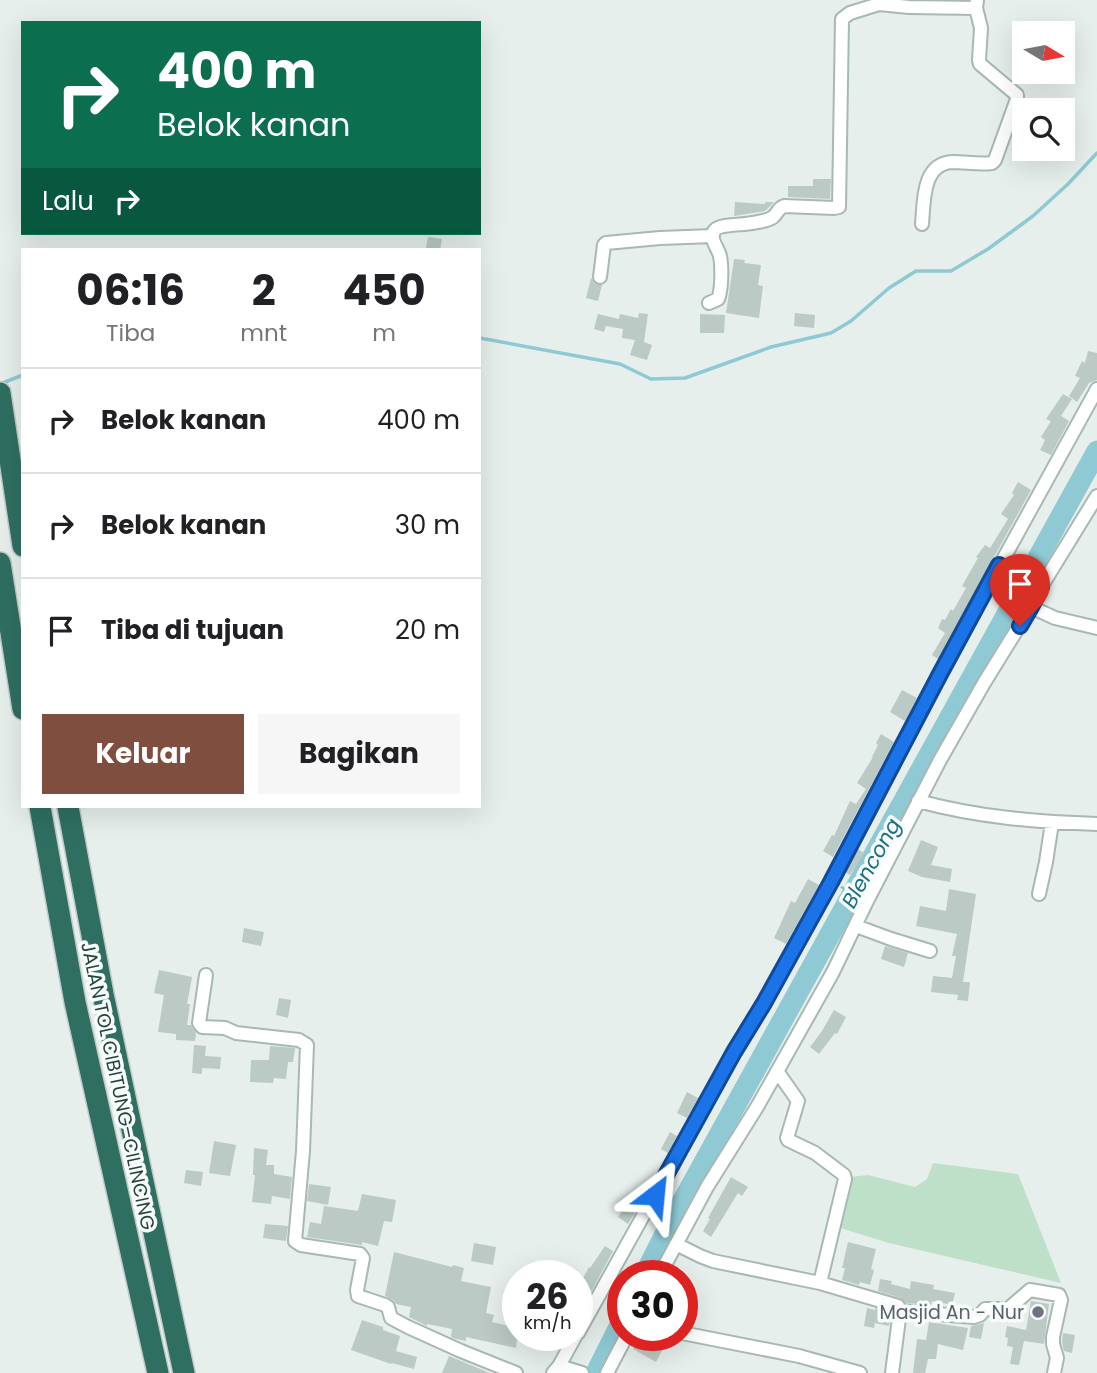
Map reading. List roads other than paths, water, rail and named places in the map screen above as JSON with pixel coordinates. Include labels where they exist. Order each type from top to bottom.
[{"type":"highway","points":[[0,393],[21,532]]},
{"type":"highway","points":[[0,563],[21,696]]},
{"type":"highway","name":"JALAN TOL CIBITUNG–CILINCING","points":[[40,808],[75,1002],[158,1373]]},
{"type":"highway","name":"JALAN TOL CIBITUNG–CILINCING","points":[[68,808],[103,994],[184,1373]]},
{"type":"street","points":[[709,303],[718,299],[720,290],[720,256],[713,236],[714,231],[723,226],[768,220],[784,206],[839,207],[843,17],[879,4],[909,7],[976,4],[981,28],[980,64],[1017,95],[1017,99],[992,163],[945,162],[930,175],[926,185],[922,223]]},
{"type":"street","points":[[600,278],[606,243],[713,236]]},
{"type":"street","points":[[593,1305],[831,882],[940,674],[1004,567],[1097,391]]},
{"type":"street","points":[[668,1260],[841,956],[918,801],[984,683],[1031,607],[1038,586],[1097,496]]},
{"type":"street","points":[[1004,567],[1038,586]]},
{"type":"street","points":[[1031,607],[1063,621],[1097,628]]},
{"type":"street","points":[[918,801],[994,817],[1097,824]]},
{"type":"street","points":[[1039,894],[1052,822]]},
{"type":"street","points":[[856,926],[930,951]]},
{"type":"street","points":[[206,975],[199,1023],[202,1027],[299,1040],[307,1045],[296,1241],[301,1245],[360,1254],[363,1258],[356,1290],[358,1296],[385,1305],[391,1318],[408,1327],[516,1373]]},
{"type":"street","points":[[777,1071],[798,1101],[788,1140],[815,1153],[844,1175],[845,1179],[820,1283]]},
{"type":"street","points":[[676,1244],[713,1261],[820,1283],[898,1306],[900,1311],[892,1373]]},
{"type":"street","points":[[900,1311],[974,1317],[985,1309],[1008,1309],[1031,1290],[1059,1295],[1053,1337],[1057,1358],[1054,1373]]},
{"type":"street","points":[[698,1335],[799,1356],[860,1373]]},
{"type":"street","points":[[568,1351],[559,1369],[582,1373]]},
{"type":"street","points":[[607,1373],[618,1351]]},
{"type":"waterway","points":[[481,338],[620,364],[651,379],[685,378],[771,347],[831,333],[851,321],[889,288],[916,271],[951,271],[988,249],[1033,216],[1097,153]]},
{"type":"waterway","points":[[0,384],[21,376]]},
{"type":"waterway","name":"Blencong","points":[[652,1260],[1097,451]]},
{"type":"waterway","name":"Blencong","points":[[596,1373],[607,1351]]},
{"type":"place","name":"Masjid An - Nur","points":[[1038,1312]]}]
